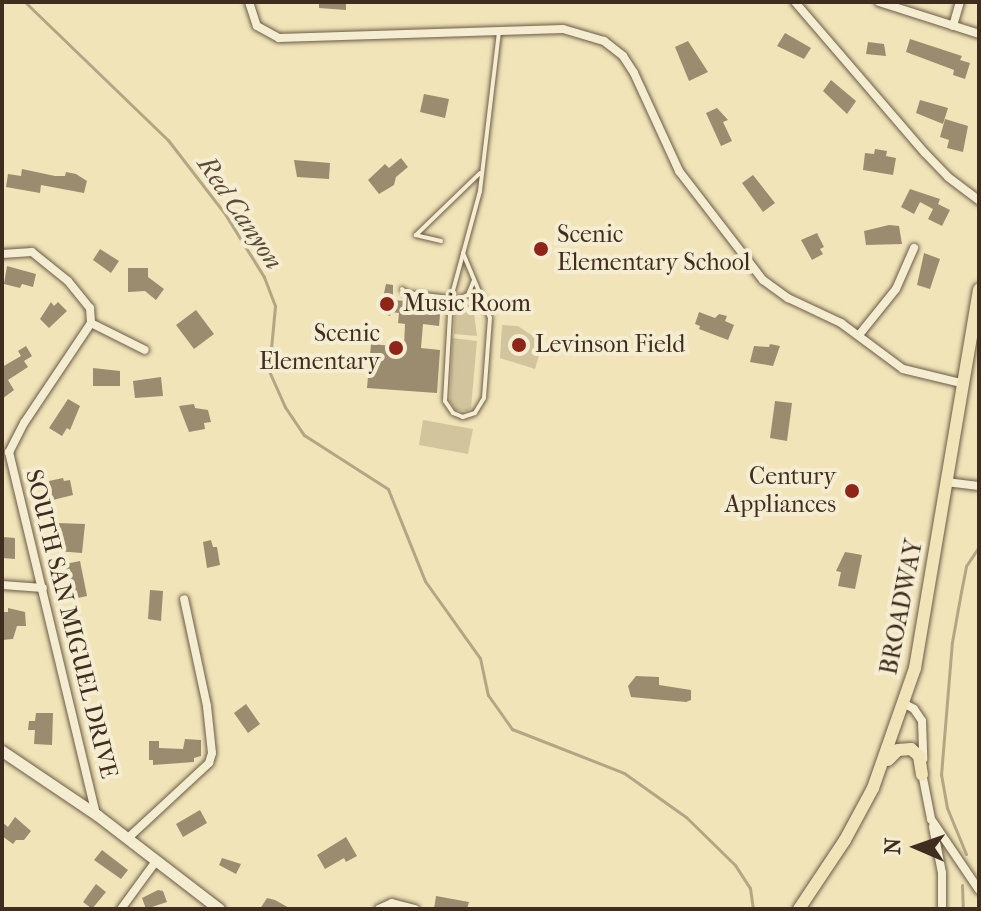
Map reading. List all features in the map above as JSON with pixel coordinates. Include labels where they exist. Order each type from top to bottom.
[{"type":"main road","name":"BROADWAY","points":[[799,909],[845,840],[883,765],[905,704],[923,637],[961,383],[979,289]]},
{"type":"main road","points":[[883,765],[898,750],[911,749],[919,756],[922,775]]},
{"type":"street","points":[[249,2],[257,26],[279,38],[499,30],[578,31],[614,47],[634,73],[679,171],[763,280],[788,298],[859,335],[903,369],[961,383]]},
{"type":"street","points":[[795,2],[925,153],[948,177],[979,200]]},
{"type":"street","points":[[879,2],[979,34]]},
{"type":"street","points":[[953,26],[960,2]]},
{"type":"street","points":[[859,335],[896,289],[914,248]]},
{"type":"street","points":[[2,254],[32,252],[68,281],[90,308],[91,323],[145,350]]},
{"type":"street","name":"SOUTH SAN MIGUEL DRIVE","points":[[91,323],[5,452],[43,588],[97,815]]},
{"type":"street","points":[[946,482],[979,486]]},
{"type":"street","points":[[2,585],[43,588]]},
{"type":"street","points":[[127,839],[209,763],[212,753],[207,706],[184,599]]},
{"type":"street","points":[[905,704],[914,709],[922,721],[922,775],[942,873],[942,909]]},
{"type":"street","points":[[2,751],[97,815],[215,908]]},
{"type":"street","points":[[931,819],[979,890]]},
{"type":"street","points":[[121,909],[156,861]]},
{"type":"street","points":[[379,909],[392,903],[415,909]]},
{"type":"lane","points":[[463,253],[490,318],[484,398],[475,413],[468,417],[453,413],[445,401],[451,298],[482,171],[499,30]]},
{"type":"lane","points":[[441,241],[416,235],[482,171]]},
{"type":"lane","points":[[402,289],[407,293],[451,298],[468,295],[474,277]]},
{"type":"shaded area","points":[[455,304],[473,305],[477,336],[454,334]]},
{"type":"shaded area","name":"Levinson Field","points":[[502,325],[518,326],[534,337],[540,352],[535,369],[500,358]]},
{"type":"shaded area","points":[[452,338],[477,341],[471,408],[467,411],[456,410],[450,402]]},
{"type":"shaded area","points":[[423,420],[473,429],[468,454],[419,445]]},
{"type":"building","points":[[319,2],[346,2],[346,10],[319,8]]},
{"type":"building","points":[[785,33],[811,48],[804,59],[777,46]]},
{"type":"building","points":[[910,39],[962,56],[960,60],[970,63],[965,79],[953,75],[954,70],[906,52]]},
{"type":"building","points":[[688,41],[708,72],[689,81],[675,47]]},
{"type":"building","points":[[868,42],[884,44],[886,56],[866,54]]},
{"type":"building","points":[[831,80],[856,101],[847,114],[823,91]]},
{"type":"building","points":[[424,94],[449,99],[445,118],[420,112]]},
{"type":"building","points":[[920,100],[948,108],[943,124],[916,113]]},
{"type":"building","points":[[717,108],[728,120],[723,122],[732,141],[721,146],[706,113]]},
{"type":"building","points":[[945,119],[968,126],[963,152],[947,148],[949,140],[940,137]]},
{"type":"building","points":[[875,149],[887,151],[886,156],[896,158],[893,175],[863,170],[865,153],[874,154]]},
{"type":"building","points":[[401,158],[408,167],[396,177],[394,185],[379,194],[368,180],[385,164],[389,168]]},
{"type":"building","points":[[294,160],[330,163],[329,179],[297,177]]},
{"type":"building","points":[[22,169],[55,176],[65,176],[66,172],[76,174],[87,181],[84,193],[41,185],[40,193],[6,187],[8,174],[21,176]]},
{"type":"building","points":[[753,175],[775,203],[763,212],[742,183]]},
{"type":"building","points":[[910,189],[940,199],[938,204],[950,210],[942,226],[928,219],[933,209],[920,202],[914,214],[901,207]]},
{"type":"building","points":[[889,225],[899,226],[902,244],[866,245],[864,231]]},
{"type":"building","points":[[817,233],[824,247],[820,249],[823,254],[812,260],[801,240]]},
{"type":"building","points":[[100,249],[119,261],[111,273],[93,260]]},
{"type":"building","points":[[924,253],[940,259],[930,289],[917,285]]},
{"type":"building","points":[[7,266],[36,274],[33,287],[4,284]]},
{"type":"building","points":[[128,268],[148,268],[148,277],[164,289],[156,300],[145,291],[128,292]]},
{"type":"building","name":"Scenic Elementary","points":[[386,284],[393,285],[393,300],[441,304],[439,326],[423,324],[421,348],[440,350],[437,393],[367,388],[371,344],[404,347],[405,324],[398,323],[399,313],[391,312],[390,316],[380,312]]},
{"type":"building","points":[[51,302],[54,306],[58,302],[67,311],[49,328],[40,319]]},
{"type":"building","points":[[196,310],[214,334],[194,349],[176,325]]},
{"type":"building","points":[[699,312],[715,318],[719,314],[727,316],[725,321],[734,325],[728,340],[699,329],[700,326],[695,324]]},
{"type":"building","points":[[770,344],[780,346],[773,366],[750,362],[754,346],[769,347]]},
{"type":"building","points":[[26,346],[32,356],[24,361],[28,367],[8,380],[14,390],[2,399],[2,367],[21,356],[18,351]]},
{"type":"building","points":[[93,368],[120,371],[120,386],[93,386]]},
{"type":"building","points":[[161,377],[163,396],[135,398],[133,381]]},
{"type":"building","points":[[68,399],[80,406],[70,430],[67,428],[62,436],[49,428]]},
{"type":"building","points":[[775,401],[792,403],[787,441],[770,438]]},
{"type":"building","points":[[194,404],[195,408],[208,410],[211,422],[204,423],[205,429],[189,432],[179,406]]},
{"type":"building","points":[[63,478],[64,481],[70,480],[73,495],[53,500],[49,481]]},
{"type":"building","points":[[57,523],[85,524],[82,553],[56,551]]},
{"type":"building","points":[[3,537],[15,538],[15,559],[2,558]]},
{"type":"building","points":[[211,540],[213,547],[217,547],[220,565],[207,568],[203,542]]},
{"type":"building","points":[[845,552],[862,555],[855,589],[838,586],[841,572],[836,571]]},
{"type":"building","points":[[80,561],[87,596],[73,599],[65,564]]},
{"type":"building","points":[[150,590],[163,591],[161,621],[148,619]]},
{"type":"building","points":[[8,608],[25,612],[26,626],[17,626],[13,639],[2,640],[2,612],[8,612]]},
{"type":"building","points":[[636,676],[659,677],[659,685],[691,690],[691,700],[631,697],[628,686]]},
{"type":"building","points":[[246,704],[260,724],[248,733],[234,713]]},
{"type":"building","points":[[36,713],[53,713],[52,745],[34,744],[35,730],[28,730],[29,721],[35,721]]},
{"type":"building","points":[[185,739],[201,740],[201,756],[194,758],[194,762],[153,765],[153,760],[149,760],[149,741],[159,741],[159,748],[183,749]]},
{"type":"building","points":[[200,810],[207,823],[183,837],[176,824]]},
{"type":"building","points":[[15,817],[31,831],[24,840],[16,840],[13,844],[2,836],[2,822],[8,827]]},
{"type":"building","points":[[346,837],[357,856],[346,862],[344,858],[325,869],[317,855]]},
{"type":"building","points":[[102,850],[128,870],[121,879],[94,860]]},
{"type":"building","points":[[222,858],[241,864],[236,874],[219,865]]},
{"type":"building","points":[[96,884],[106,892],[92,909],[83,902]]},
{"type":"building","points":[[158,890],[163,891],[167,902],[146,909],[142,898]]},
{"type":"building","points":[[436,896],[469,902],[467,909],[434,909]]},
{"type":"building","points":[[267,898],[275,900],[291,909],[260,909]]},
{"type":"waterway","name":"Red Canyon","points":[[25,2],[168,140],[225,214],[264,277],[275,306],[269,371],[285,407],[304,435],[388,489],[425,581],[480,658],[488,695],[512,729],[624,773],[686,817],[735,865],[750,888],[753,909]]},
{"type":"waterway","points":[[966,854],[947,808],[941,775],[952,642],[966,566],[979,547]]},
{"type":"waterway","points":[[962,885],[963,909]]},
{"type":"place","name":"Scenic Elementary School","points":[[541,249]]},
{"type":"place","name":"Music Room","points":[[387,304]]},
{"type":"place","name":"Levinson Field","points":[[519,345]]},
{"type":"place","name":"Scenic Elementary","points":[[396,348]]},
{"type":"place","name":"Century Appliances","points":[[852,491]]}]
